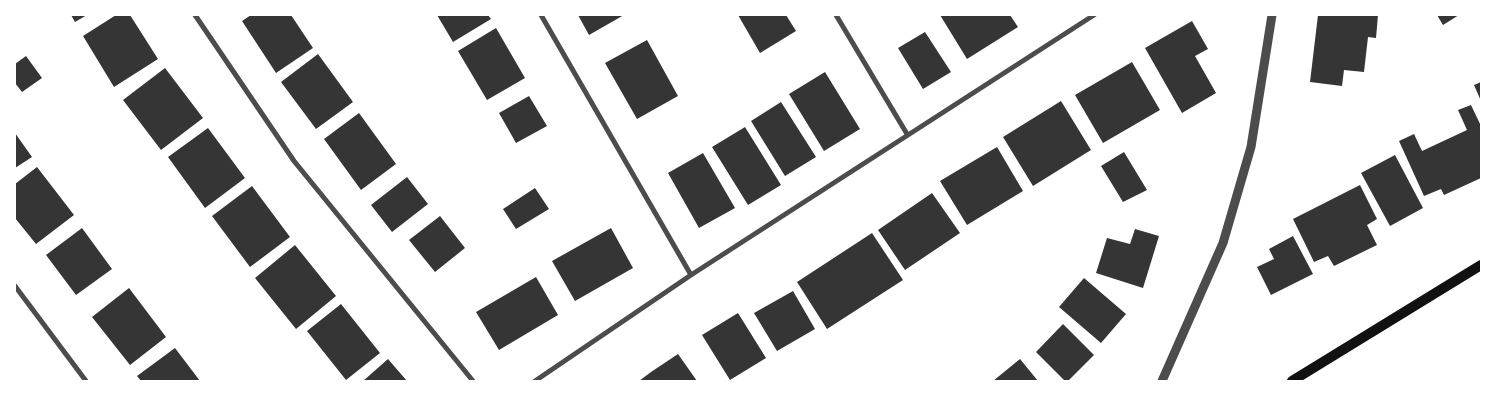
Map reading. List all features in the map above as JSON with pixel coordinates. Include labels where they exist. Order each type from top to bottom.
[{"type":"main road","points":[[1292,381],[1481,265]]},
{"type":"street","points":[[195,15],[294,161],[473,381]]},
{"type":"street","points":[[540,15],[691,275]]},
{"type":"street","points":[[836,15],[907,134]]},
{"type":"street","points":[[535,381],[691,275],[1094,15]]},
{"type":"street","points":[[1162,381],[1223,243],[1251,147],[1272,15]]},
{"type":"street","points":[[15,286],[86,381]]},
{"type":"building","points":[[71,15],[87,15],[75,22]]},
{"type":"building","points":[[116,15],[130,15],[158,59],[114,87],[83,36]]},
{"type":"building","points":[[251,15],[291,15],[313,48],[276,73],[242,21]]},
{"type":"building","points":[[437,15],[488,15],[491,19],[453,42]]},
{"type":"building","points":[[578,15],[624,15],[589,35]]},
{"type":"building","points":[[738,15],[786,15],[796,31],[760,53]]},
{"type":"building","points":[[940,15],[1010,15],[1018,27],[967,59]]},
{"type":"building","points":[[1318,15],[1378,15],[1376,38],[1368,37],[1364,72],[1344,70],[1342,86],[1310,82]]},
{"type":"building","points":[[1437,15],[1459,15],[1443,25]]},
{"type":"building","points":[[1192,21],[1208,49],[1195,56],[1216,93],[1182,113],[1145,48]]},
{"type":"building","points":[[496,28],[525,78],[487,100],[458,51]]},
{"type":"building","points":[[925,32],[951,72],[923,89],[898,48]]},
{"type":"building","points":[[647,40],[678,96],[637,119],[605,63]]},
{"type":"building","points":[[318,54],[353,102],[316,129],[281,82]]},
{"type":"building","points":[[26,56],[42,78],[22,92],[15,83],[15,64]]},
{"type":"building","points":[[1132,62],[1160,110],[1103,143],[1075,95]]},
{"type":"building","points":[[165,68],[203,118],[161,150],[123,100]]},
{"type":"building","points":[[825,72],[860,129],[824,151],[789,94]]},
{"type":"building","points":[[1481,82],[1481,101],[1474,85]]},
{"type":"building","points":[[529,96],[547,126],[516,143],[499,113]]},
{"type":"building","points":[[1061,101],[1091,150],[1033,186],[1003,137]]},
{"type":"building","points":[[781,102],[816,157],[785,176],[751,121]]},
{"type":"building","points":[[1471,105],[1481,126],[1481,178],[1444,195],[1441,189],[1424,196],[1399,141],[1414,134],[1422,151],[1467,130],[1458,110]]},
{"type":"building","points":[[359,113],[396,164],[361,190],[324,139]]},
{"type":"building","points":[[745,127],[781,185],[748,205],[712,147]]},
{"type":"building","points":[[208,128],[245,178],[205,208],[168,157]]},
{"type":"building","points":[[15,133],[32,157],[15,168]]},
{"type":"building","points":[[997,147],[1023,191],[967,225],[940,181]]},
{"type":"building","points":[[1124,152],[1147,190],[1123,202],[1101,166]]},
{"type":"building","points":[[703,153],[735,208],[699,228],[668,173]]},
{"type":"building","points":[[1395,155],[1423,208],[1390,226],[1361,173]]},
{"type":"building","points":[[37,167],[74,215],[36,244],[15,218],[15,184]]},
{"type":"building","points":[[407,177],[428,204],[392,232],[371,205]]},
{"type":"building","points":[[1360,185],[1377,219],[1367,225],[1377,245],[1334,266],[1328,256],[1314,262],[1293,219]]},
{"type":"building","points":[[252,186],[290,237],[250,267],[212,216]]},
{"type":"building","points":[[535,188],[549,209],[516,229],[503,209]]},
{"type":"building","points":[[932,193],[960,233],[905,270],[878,230]]},
{"type":"building","points":[[440,216],[465,248],[435,272],[409,240]]},
{"type":"building","points":[[82,228],[112,269],[76,295],[46,255]]},
{"type":"building","points":[[611,228],[633,268],[575,301],[552,261]]},
{"type":"building","points":[[1135,229],[1159,236],[1143,288],[1096,273],[1107,238],[1130,244]]},
{"type":"building","points":[[872,233],[903,280],[827,329],[797,282]]},
{"type":"building","points":[[1293,236],[1313,274],[1271,295],[1257,267],[1274,259],[1269,249]]},
{"type":"building","points":[[295,245],[336,296],[296,329],[255,278]]},
{"type":"building","points":[[536,277],[558,315],[499,350],[476,312]]},
{"type":"building","points":[[1084,278],[1126,314],[1101,343],[1059,307]]},
{"type":"building","points":[[129,288],[166,337],[130,365],[92,317]]},
{"type":"building","points":[[793,291],[815,329],[777,351],[754,313]]},
{"type":"building","points":[[341,304],[380,353],[346,380],[307,331]]},
{"type":"building","points":[[738,313],[766,358],[730,380],[702,335]]},
{"type":"building","points":[[1063,324],[1094,355],[1068,381],[1065,381],[1036,352]]},
{"type":"building","points":[[175,348],[200,381],[141,381],[137,376]]},
{"type":"building","points":[[678,354],[697,381],[639,381],[651,372]]},
{"type":"building","points":[[388,359],[407,381],[363,381]]},
{"type":"building","points":[[1020,359],[1038,381],[993,381]]}]
